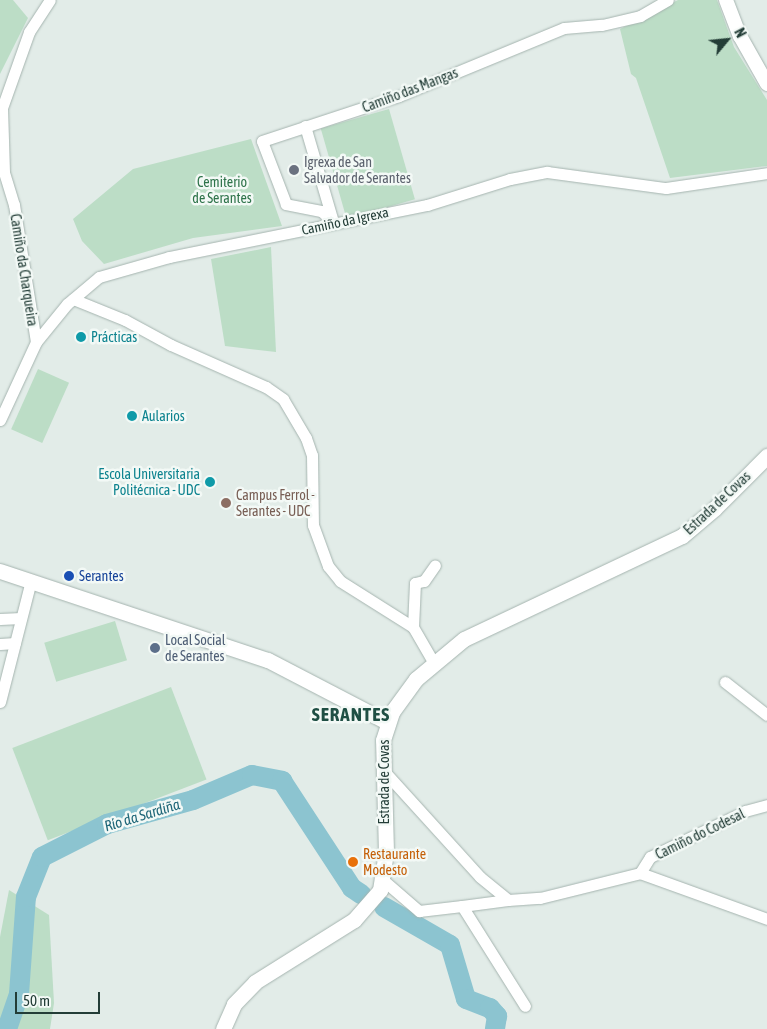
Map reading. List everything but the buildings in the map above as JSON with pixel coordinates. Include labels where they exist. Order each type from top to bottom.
[{"type":"main road","name":"Estrada de Covas","points":[[223,1029],[229,1011],[242,994],[255,982],[354,920],[375,898],[383,880],[386,852],[383,740],[387,722],[402,697],[433,661],[482,629],[682,536],[715,508],[767,456]]},
{"type":"main road","points":[[0,571],[268,660],[387,722]]},
{"type":"street","name":"Camiño da Charqueira","points":[[36,342],[14,205],[4,172],[1,107],[29,32],[50,0]]},
{"type":"street","name":"Camiño das Mangas","points":[[333,222],[321,211],[286,204],[262,141],[399,96],[564,28],[602,25],[640,16],[668,0]]},
{"type":"street","points":[[726,0],[740,36],[767,84]]},
{"type":"street","points":[[305,126],[333,222]]},
{"type":"street","name":"Camiño da Igrexa","points":[[0,420],[36,342],[73,299],[99,277],[168,257],[333,222],[427,205],[510,179],[547,172],[666,188],[767,173]]},
{"type":"street","points":[[73,299],[125,320],[171,345],[266,387],[283,399],[306,438],[312,455],[313,524],[328,566],[340,582],[413,628],[433,661]]},
{"type":"street","points":[[413,628],[415,583],[424,581],[435,565]]},
{"type":"street","points":[[0,699],[4,670],[15,643],[31,580]]},
{"type":"street","points":[[0,619],[21,618]]},
{"type":"street","points":[[0,644],[15,643]]},
{"type":"street","points":[[725,682],[767,715]]},
{"type":"street","points":[[383,770],[480,878],[508,900]]},
{"type":"street","name":"Camiño do Codesal","points":[[640,873],[650,857],[745,811],[767,805]]},
{"type":"street","points":[[383,880],[419,911],[540,898],[640,873],[767,920]]},
{"type":"street","points":[[462,906],[525,1006]]},
{"type":"green space","points":[[0,0],[13,0],[28,18],[0,74]]},
{"type":"green space","points":[[678,0],[717,0],[734,47],[767,100],[767,166],[670,178],[636,78],[631,74],[620,29]]},
{"type":"green space","points":[[389,109],[415,199],[347,219],[321,129]]},
{"type":"green space","name":"Cemiterio de Serantes","points":[[251,139],[282,226],[193,238],[104,264],[82,241],[73,219],[133,169]]},
{"type":"green space","points":[[271,247],[276,352],[225,346],[211,259]]},
{"type":"green space","points":[[38,369],[69,383],[42,443],[11,429]]},
{"type":"green space","points":[[115,621],[127,660],[56,682],[44,643]]},
{"type":"green space","points":[[171,687],[206,779],[48,840],[12,748]]},
{"type":"green space","points":[[9,890],[49,915],[54,1003],[50,1029],[0,1029],[0,937]]},
{"type":"waterway","name":"Río da Sardiña","points":[[7,1029],[19,994],[26,897],[42,857],[107,824],[193,800],[252,775],[282,781],[352,888],[361,894]]},
{"type":"waterway","name":"Río da Sardiña","points":[[384,907],[450,945],[466,999],[490,1008],[497,1016],[495,1029]]},
{"type":"place","name":"Igrexa de San Salvador de Serantes","points":[[294,170]]},
{"type":"place","name":"Prácticas","points":[[81,337]]},
{"type":"place","name":"Aularios","points":[[132,416]]},
{"type":"place","name":"Escola Universitaria Politécnica - UDC","points":[[210,482]]},
{"type":"place","name":"Campus Ferrol - Serantes - UDC","points":[[226,503]]},
{"type":"place","name":"Serantes","points":[[69,576]]},
{"type":"place","name":"Local Social de Serantes","points":[[155,648]]},
{"type":"place","name":"Restaurante Modesto","points":[[353,862]]},
{"type":"district","name":"SERANTES","points":[[351,715]]}]
